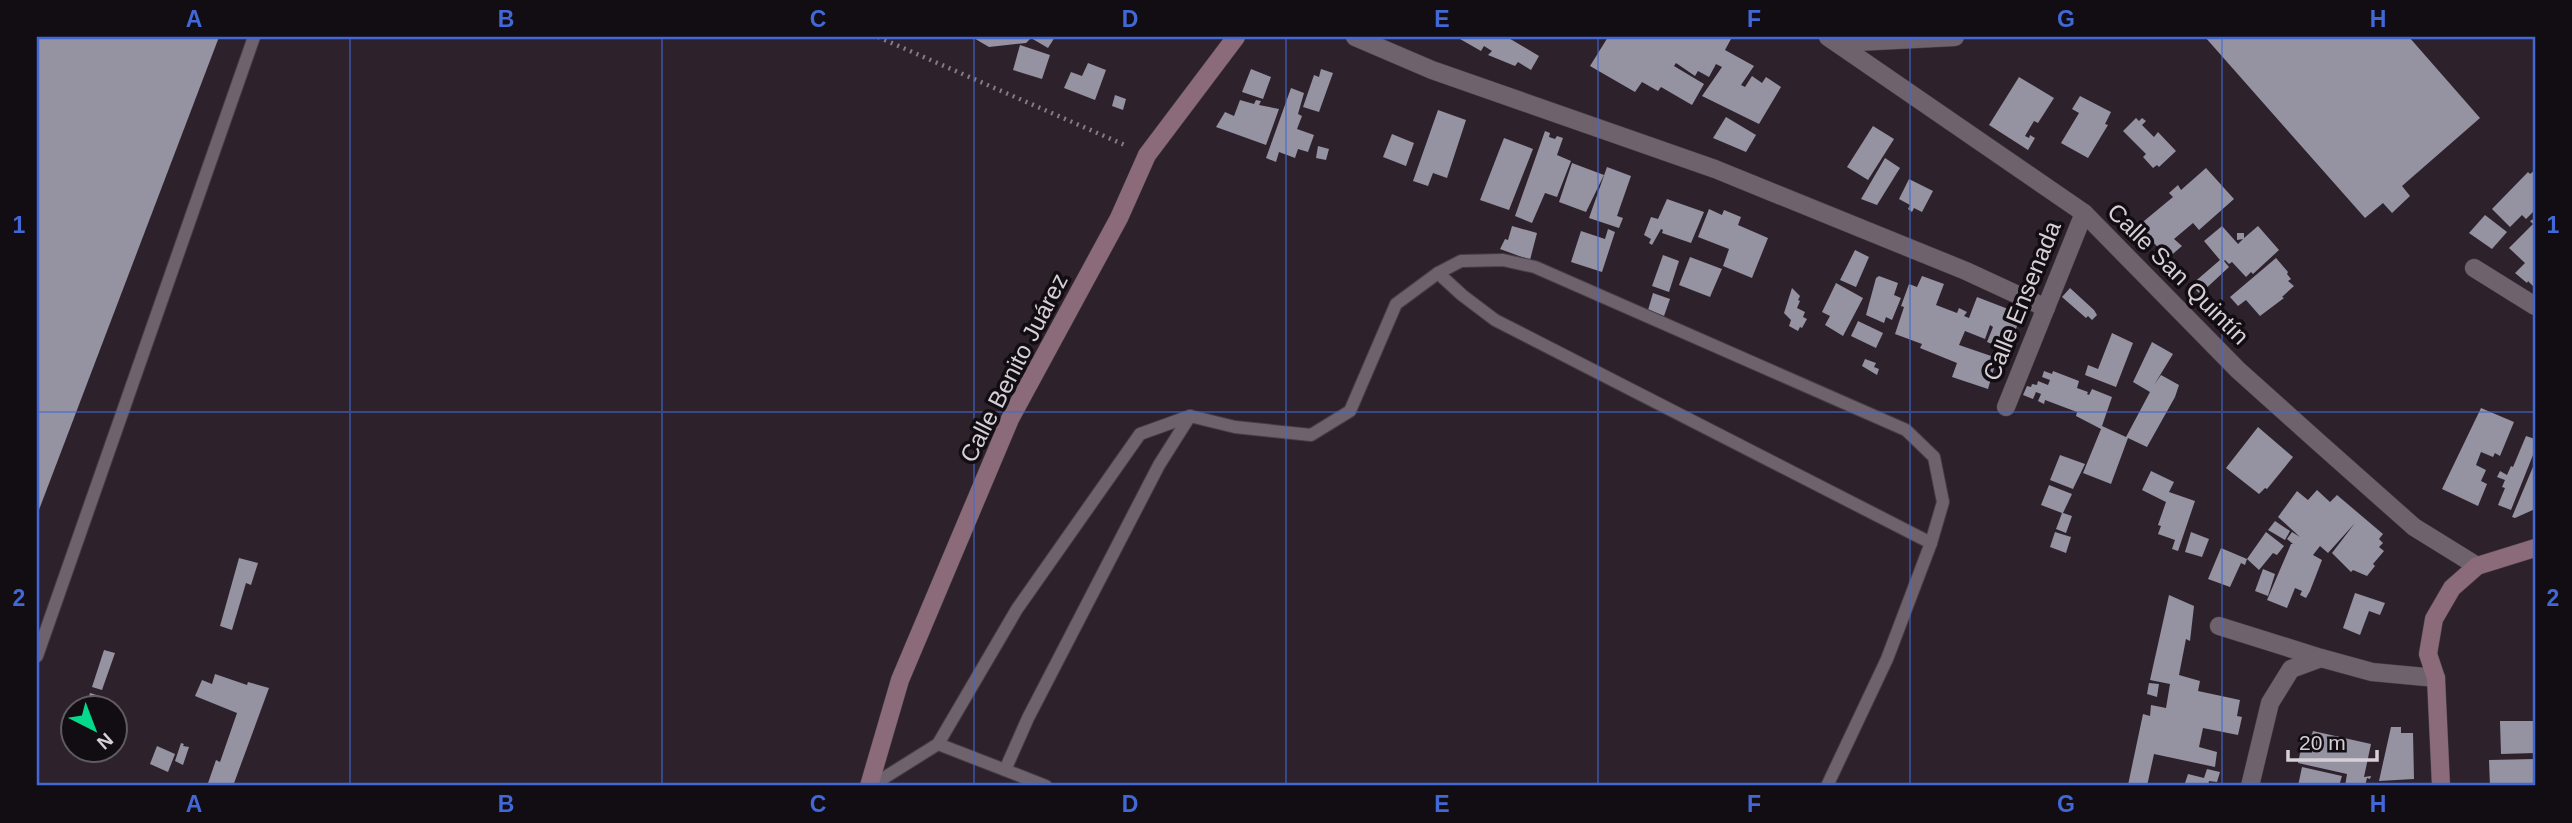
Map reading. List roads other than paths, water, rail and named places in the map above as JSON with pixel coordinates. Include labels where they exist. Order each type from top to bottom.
[{"type":"street","name":"Calle Benito Juárez","points":[[870,786],[900,680],[1010,419],[1119,218],[1147,155],[1236,37]]},
{"type":"street","points":[[1355,37],[1432,70],[1715,169],[1966,271],[2046,307]]},
{"type":"street","points":[[1833,40],[1955,37]]},
{"type":"street","name":"Calle San Quintín","points":[[1833,40],[2084,214],[2238,370],[2316,440],[2414,527],[2477,566]]},
{"type":"street","name":"Calle Ensenada","points":[[2007,407],[2084,214]]},
{"type":"street","points":[[2474,268],[2535,306]]},
{"type":"street","points":[[2441,786],[2436,678],[2428,654],[2434,619],[2452,588],[2477,566],[2535,548]]},
{"type":"street","points":[[2219,626],[2372,672],[2436,678]]},
{"type":"street","points":[[2249,786],[2270,703],[2291,669],[2321,658]]},
{"type":"lane","points":[[37,656],[254,37]]},
{"type":"lane","points":[[870,786],[937,744],[1017,608],[1140,434],[1190,416],[1236,427],[1311,435],[1350,411],[1396,304],[1438,273],[1461,261],[1503,260],[1535,267],[1906,430],[1934,457],[1943,502],[1931,543],[1887,659],[1827,786]]},
{"type":"lane","points":[[1438,273],[1496,320],[1931,543]]},
{"type":"lane","points":[[1005,770],[1028,718],[1159,465],[1190,416]]},
{"type":"lane","points":[[937,744],[1046,786]]}]
